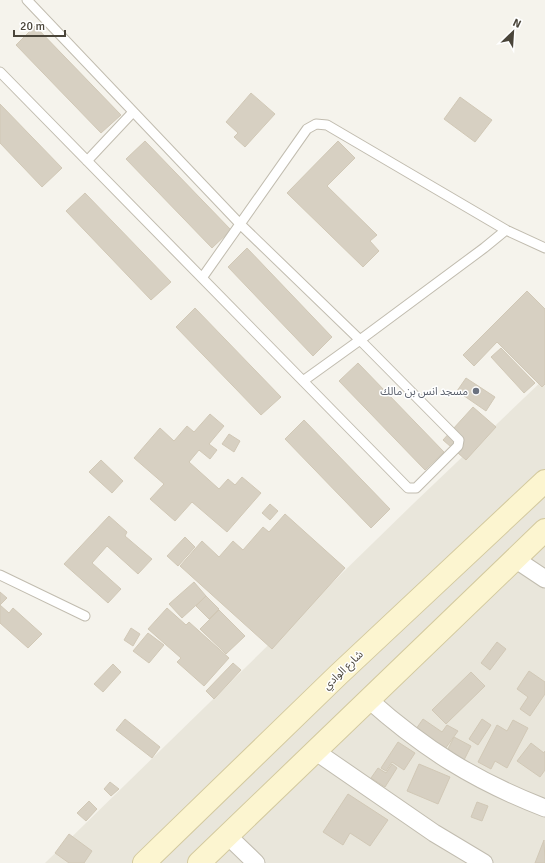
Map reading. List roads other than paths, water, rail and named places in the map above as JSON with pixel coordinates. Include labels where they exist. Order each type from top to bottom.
[{"type":"main road","name":"شارع الوادي","points":[[144,863],[338,675],[545,481]]},
{"type":"main road","points":[[199,863],[545,530]]},
{"type":"street","points":[[515,559],[545,579]]},
{"type":"street","points":[[368,699],[400,728],[429,749],[480,780],[545,808]]},
{"type":"street","points":[[315,751],[434,833],[484,863]]},
{"type":"street","points":[[228,836],[256,863]]},
{"type":"lane","points":[[0,72],[408,488],[416,488],[458,446],[459,440],[360,340],[241,224],[27,0]]},
{"type":"lane","points":[[87,161],[134,112]]},
{"type":"lane","points":[[202,278],[307,129],[316,124],[327,125],[506,230],[545,248]]},
{"type":"lane","points":[[303,381],[484,248],[506,230]]},
{"type":"lane","points":[[0,575],[85,616]]},
{"type":"place","name":"مسجد انس بن مالك","points":[[476,391]]}]
